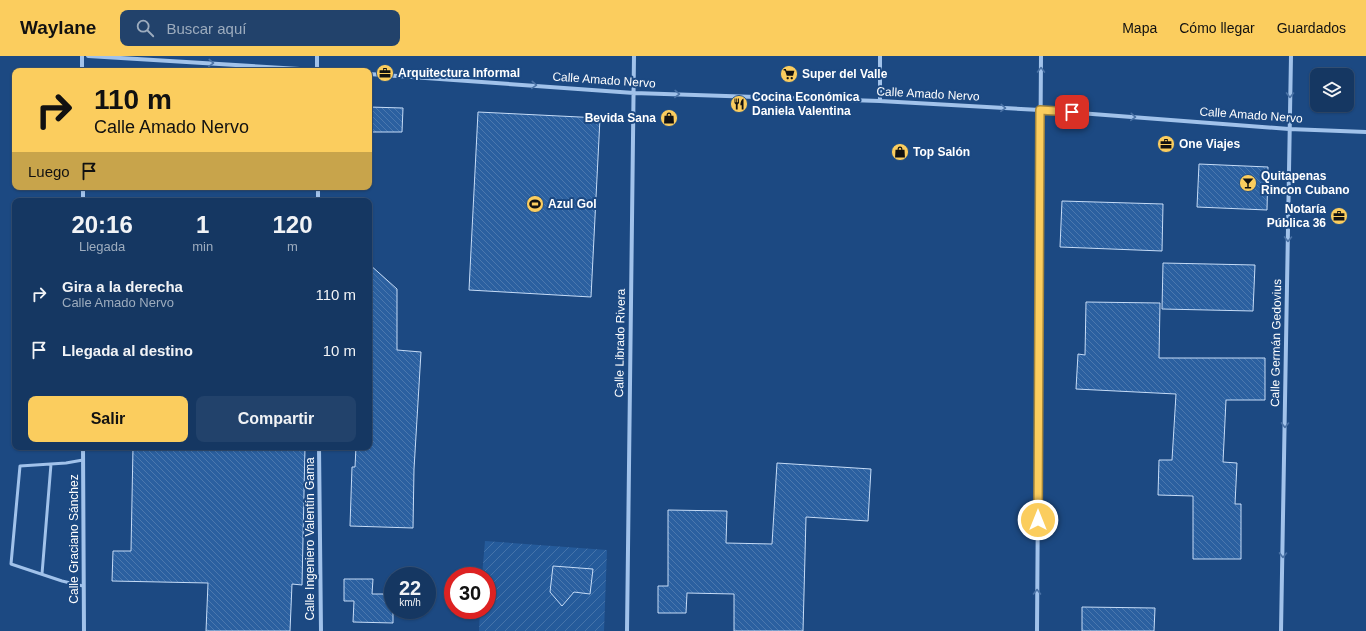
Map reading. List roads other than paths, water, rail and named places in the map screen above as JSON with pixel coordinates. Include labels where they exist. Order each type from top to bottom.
[{"type":"street","points":[[82,56],[82,68]]},
{"type":"street","points":[[88,56],[284,68]]},
{"type":"street","points":[[317,56],[317,68]]},
{"type":"street","name":"Calle Librado Rivera","points":[[627,631],[634,56]]},
{"type":"street","points":[[880,56],[880,101]]},
{"type":"street","points":[[1037,631],[1041,56]]},
{"type":"street","name":"Calle Germán Gedovius","points":[[1281,631],[1291,56]]},
{"type":"street","name":"Calle Amado Nervo","points":[[372,74],[634,93],[880,101],[1040,110],[1289,129],[1366,132]]},
{"type":"street","name":"Calle Graciano Sánchez","points":[[83,450],[84,631]]},
{"type":"street","name":"Calle Ingeniero Valentín Gama","points":[[319,450],[321,631]]},
{"type":"lane","points":[[83,460],[20,466],[11,564],[83,586]]},
{"type":"lane","points":[[42,574],[51,464]]},
{"type":"place","name":"Arquitectura Informal","points":[[385,73]]},
{"type":"place","name":"Super del Valle","points":[[789,74]]},
{"type":"place","name":"Cocina Económica Daniela Valentina","points":[[739,104]]},
{"type":"place","name":"Bevida Sana","points":[[669,118]]},
{"type":"place","name":"One Viajes","points":[[1166,144]]},
{"type":"place","name":"Top Salón","points":[[900,152]]},
{"type":"place","name":"Quitapenas Rincon Cubano","points":[[1248,183]]},
{"type":"place","name":"Azul Gol","points":[[535,204]]},
{"type":"place","name":"Notaría Pública 36","points":[[1339,216]]}]
